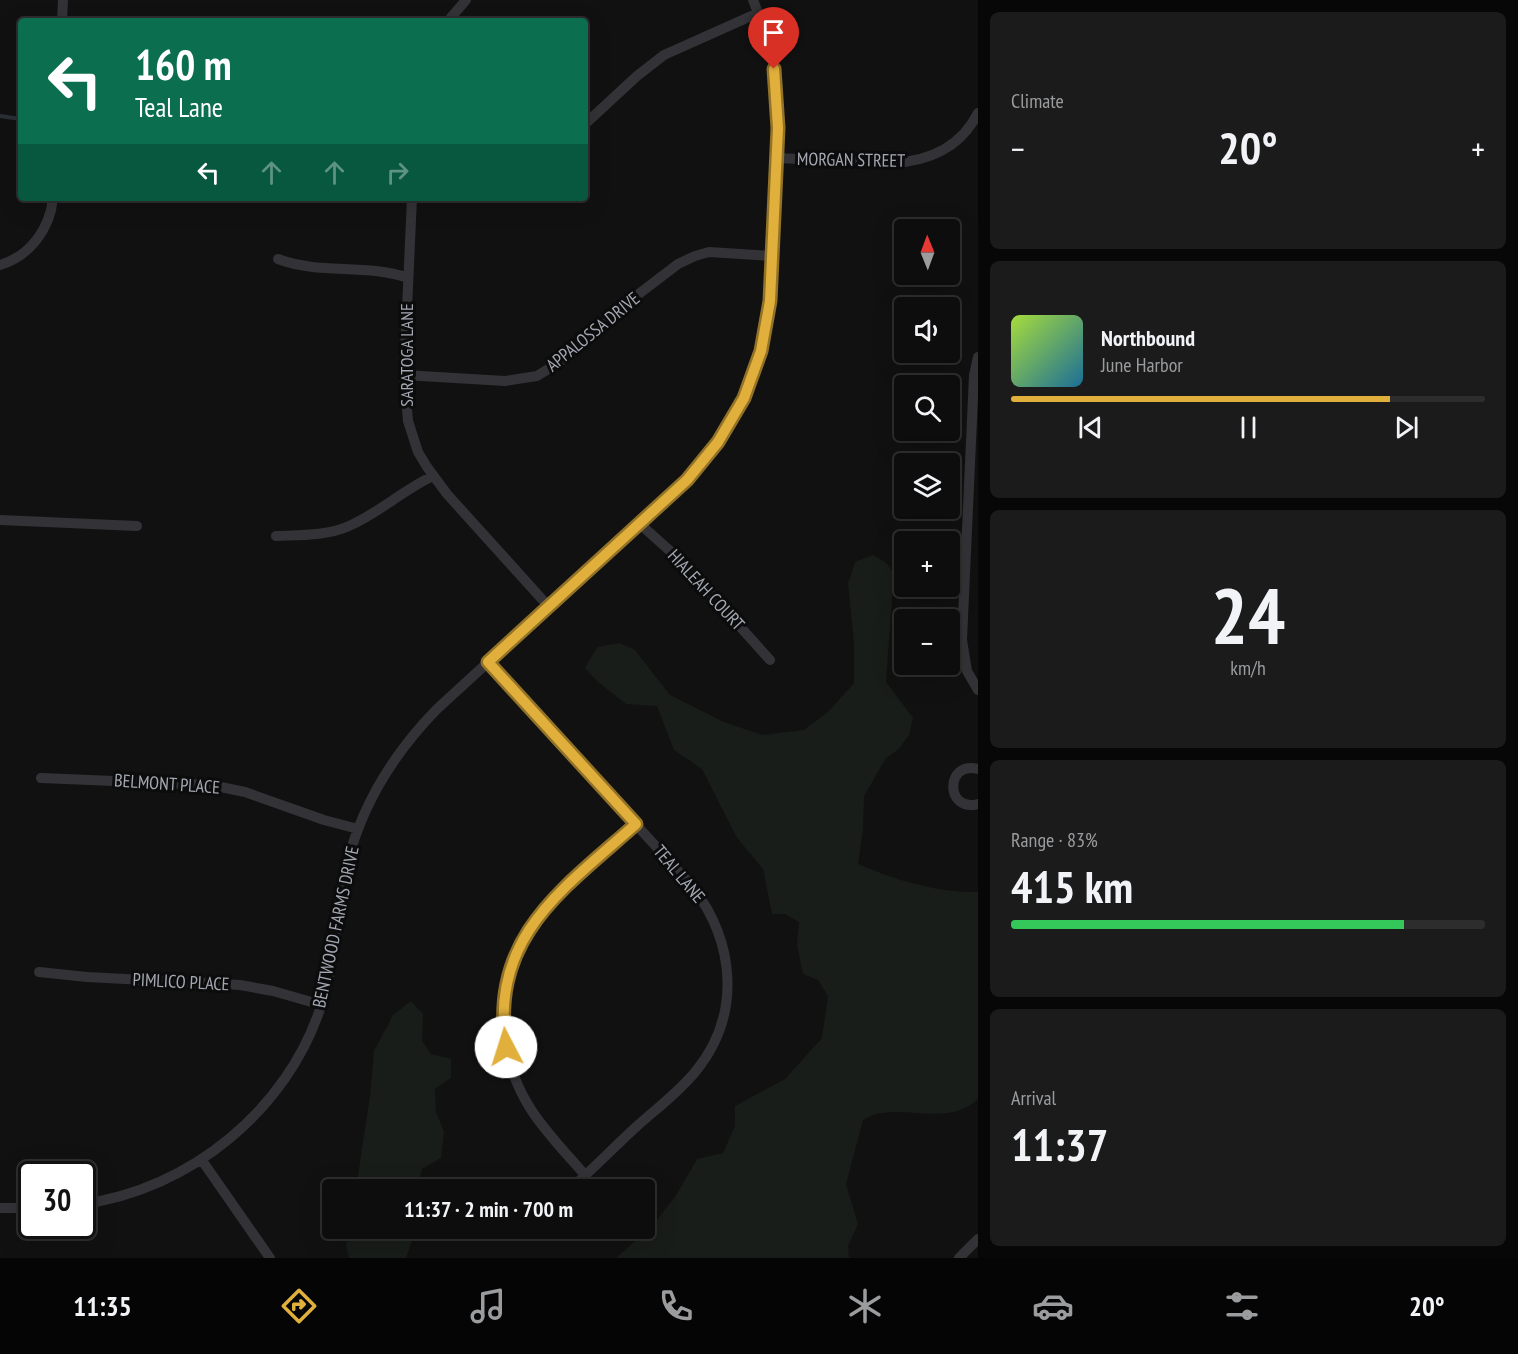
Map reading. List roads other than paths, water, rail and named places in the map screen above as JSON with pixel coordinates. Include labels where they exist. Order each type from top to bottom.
[{"type":"street","points":[[62,18],[63,0]]},
{"type":"street","points":[[451,18],[466,0]]},
{"type":"street","name":"BENTWOOD FARMS DRIVE","points":[[96,1201],[122,1196],[148,1187],[201,1159],[239,1130],[274,1093],[294,1065],[310,1035],[322,1005],[334,953],[346,868],[368,804],[384,774],[413,734],[437,708],[687,480],[718,442],[744,398],[756,366],[766,326],[777,158],[776,78],[766,37],[753,0]]},
{"type":"street","points":[[588,121],[664,55],[758,13]]},
{"type":"street","name":"MORGAN STREET","points":[[777,158],[911,162],[944,150],[968,129],[978,113]]},
{"type":"street","points":[[0,265],[25,253],[36,240],[46,226],[53,201]]},
{"type":"street","name":"SARATOGA LANE","points":[[412,201],[404,375],[405,404],[412,437],[418,452],[433,476],[549,607]]},
{"type":"street","name":"APPALOSSA DRIVE","points":[[404,375],[496,381],[537,376],[566,358],[640,292],[678,264],[709,252],[772,256]]},
{"type":"street","points":[[278,259],[311,268],[371,269],[408,278]]},
{"type":"street","points":[[978,357],[974,375],[962,640],[968,671],[978,690]]},
{"type":"street","points":[[276,536],[319,534],[348,526],[433,476]]},
{"type":"street","points":[[0,520],[137,526]]},
{"type":"street","name":"HIALEAH COURT","points":[[640,524],[679,559],[770,660]]},
{"type":"street","name":"TEAL LANE","points":[[488,662],[692,886],[711,913],[727,961],[725,1010],[714,1042],[697,1070],[687,1082],[581,1179]]},
{"type":"street","points":[[978,769],[967,768],[961,771],[956,775],[952,787],[962,803],[978,804]]},
{"type":"street","name":"BELMONT PLACE","points":[[41,778],[212,785],[244,792],[324,820],[358,829]]},
{"type":"street","points":[[585,1175],[540,1122],[522,1094],[509,1063],[503,1032],[506,982],[517,950],[536,918],[636,824]]},
{"type":"street","name":"PIMLICO PLACE","points":[[39,972],[87,977],[240,985],[273,991],[322,1005]]},
{"type":"street","points":[[201,1159],[270,1258]]},
{"type":"street","points":[[0,1208],[18,1208]]},
{"type":"street","points":[[959,1258],[978,1239]]},
{"type":"waterway","points":[[0,116],[18,119]]}]
